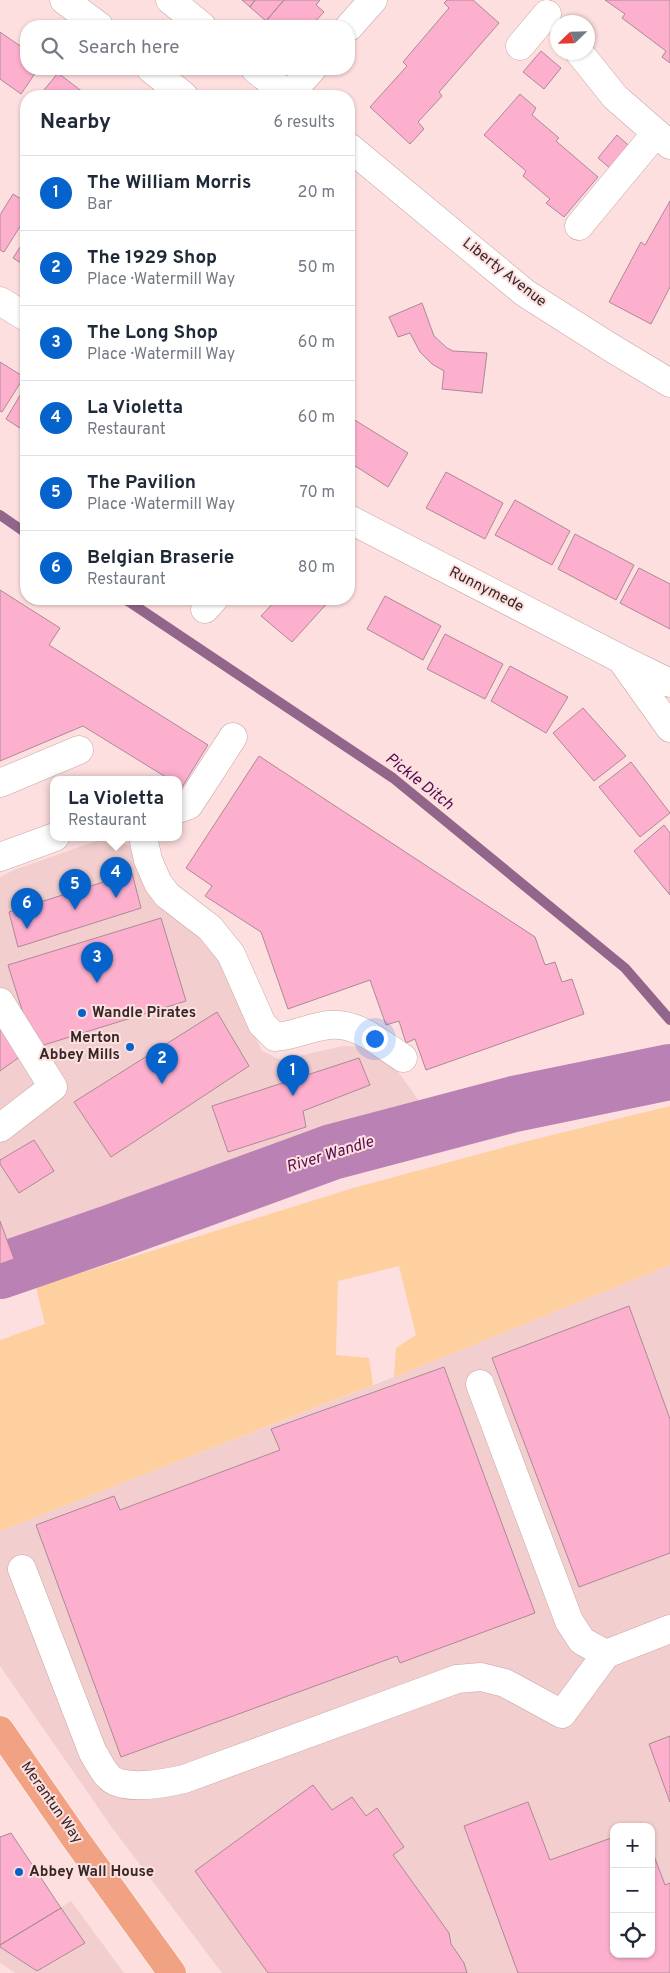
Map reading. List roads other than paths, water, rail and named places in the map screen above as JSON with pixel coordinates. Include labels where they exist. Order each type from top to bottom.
[{"type":"highway","name":"Merantun Way","points":[[0,1730],[172,1973]]},
{"type":"street","points":[[64,0],[91,20]]},
{"type":"street","points":[[170,0],[195,20]]},
{"type":"street","points":[[355,20],[373,0]]},
{"type":"street","points":[[520,46],[547,14]]},
{"type":"street","points":[[579,226],[663,139],[615,98],[584,60]]},
{"type":"street","points":[[158,75],[177,90]]},
{"type":"street","points":[[262,75],[281,90]]},
{"type":"street","points":[[293,90],[307,75]]},
{"type":"street","name":"Liberty Avenue","points":[[355,152],[525,292],[670,383]]},
{"type":"street","points":[[0,301],[20,313]]},
{"type":"street","name":"Runnymede","points":[[355,522],[670,683]]},
{"type":"street","name":"Runnymede","points":[[623,660],[670,728]]},
{"type":"street","points":[[182,808],[189,805],[234,737]]},
{"type":"street","points":[[0,783],[79,750]]},
{"type":"street","points":[[0,857],[50,839]]},
{"type":"street","points":[[144,841],[148,860],[158,883],[167,895],[210,928],[231,954],[262,1024],[275,1037],[290,1036],[329,1025],[349,1026],[364,1032],[403,1058]]},
{"type":"street","points":[[0,1002],[53,1087],[0,1128]]},
{"type":"street","points":[[480,1384],[569,1621],[582,1641],[606,1654]]},
{"type":"street","points":[[22,1569],[93,1753],[109,1778],[127,1784],[155,1785],[184,1779],[457,1679],[480,1677],[505,1683],[562,1714],[606,1654],[670,1629]]},
{"type":"waterway","name":"Pickle Ditch","points":[[0,515],[20,529]]},
{"type":"waterway","name":"Pickle Ditch","points":[[134,605],[393,778],[625,968],[670,1020]]},
{"type":"waterway","name":"River Wandle","points":[[0,1271],[332,1152],[514,1104],[670,1072]]},
{"type":"place","name":"La Violetta","points":[[116,898]]},
{"type":"place","name":"The Pavilion","points":[[75,910]]},
{"type":"place","name":"Belgian Braserie","points":[[27,929]]},
{"type":"place","name":"The Long Shop","points":[[97,983]]},
{"type":"place","name":"Wandle Pirates","points":[[82,1013]]},
{"type":"place","name":"Merton Abbey Mills","points":[[130,1047]]},
{"type":"place","name":"The 1929 Shop","points":[[162,1084]]},
{"type":"place","name":"The William Morris","points":[[293,1096]]},
{"type":"place","name":"Abbey Wall House","points":[[19,1872]]}]
